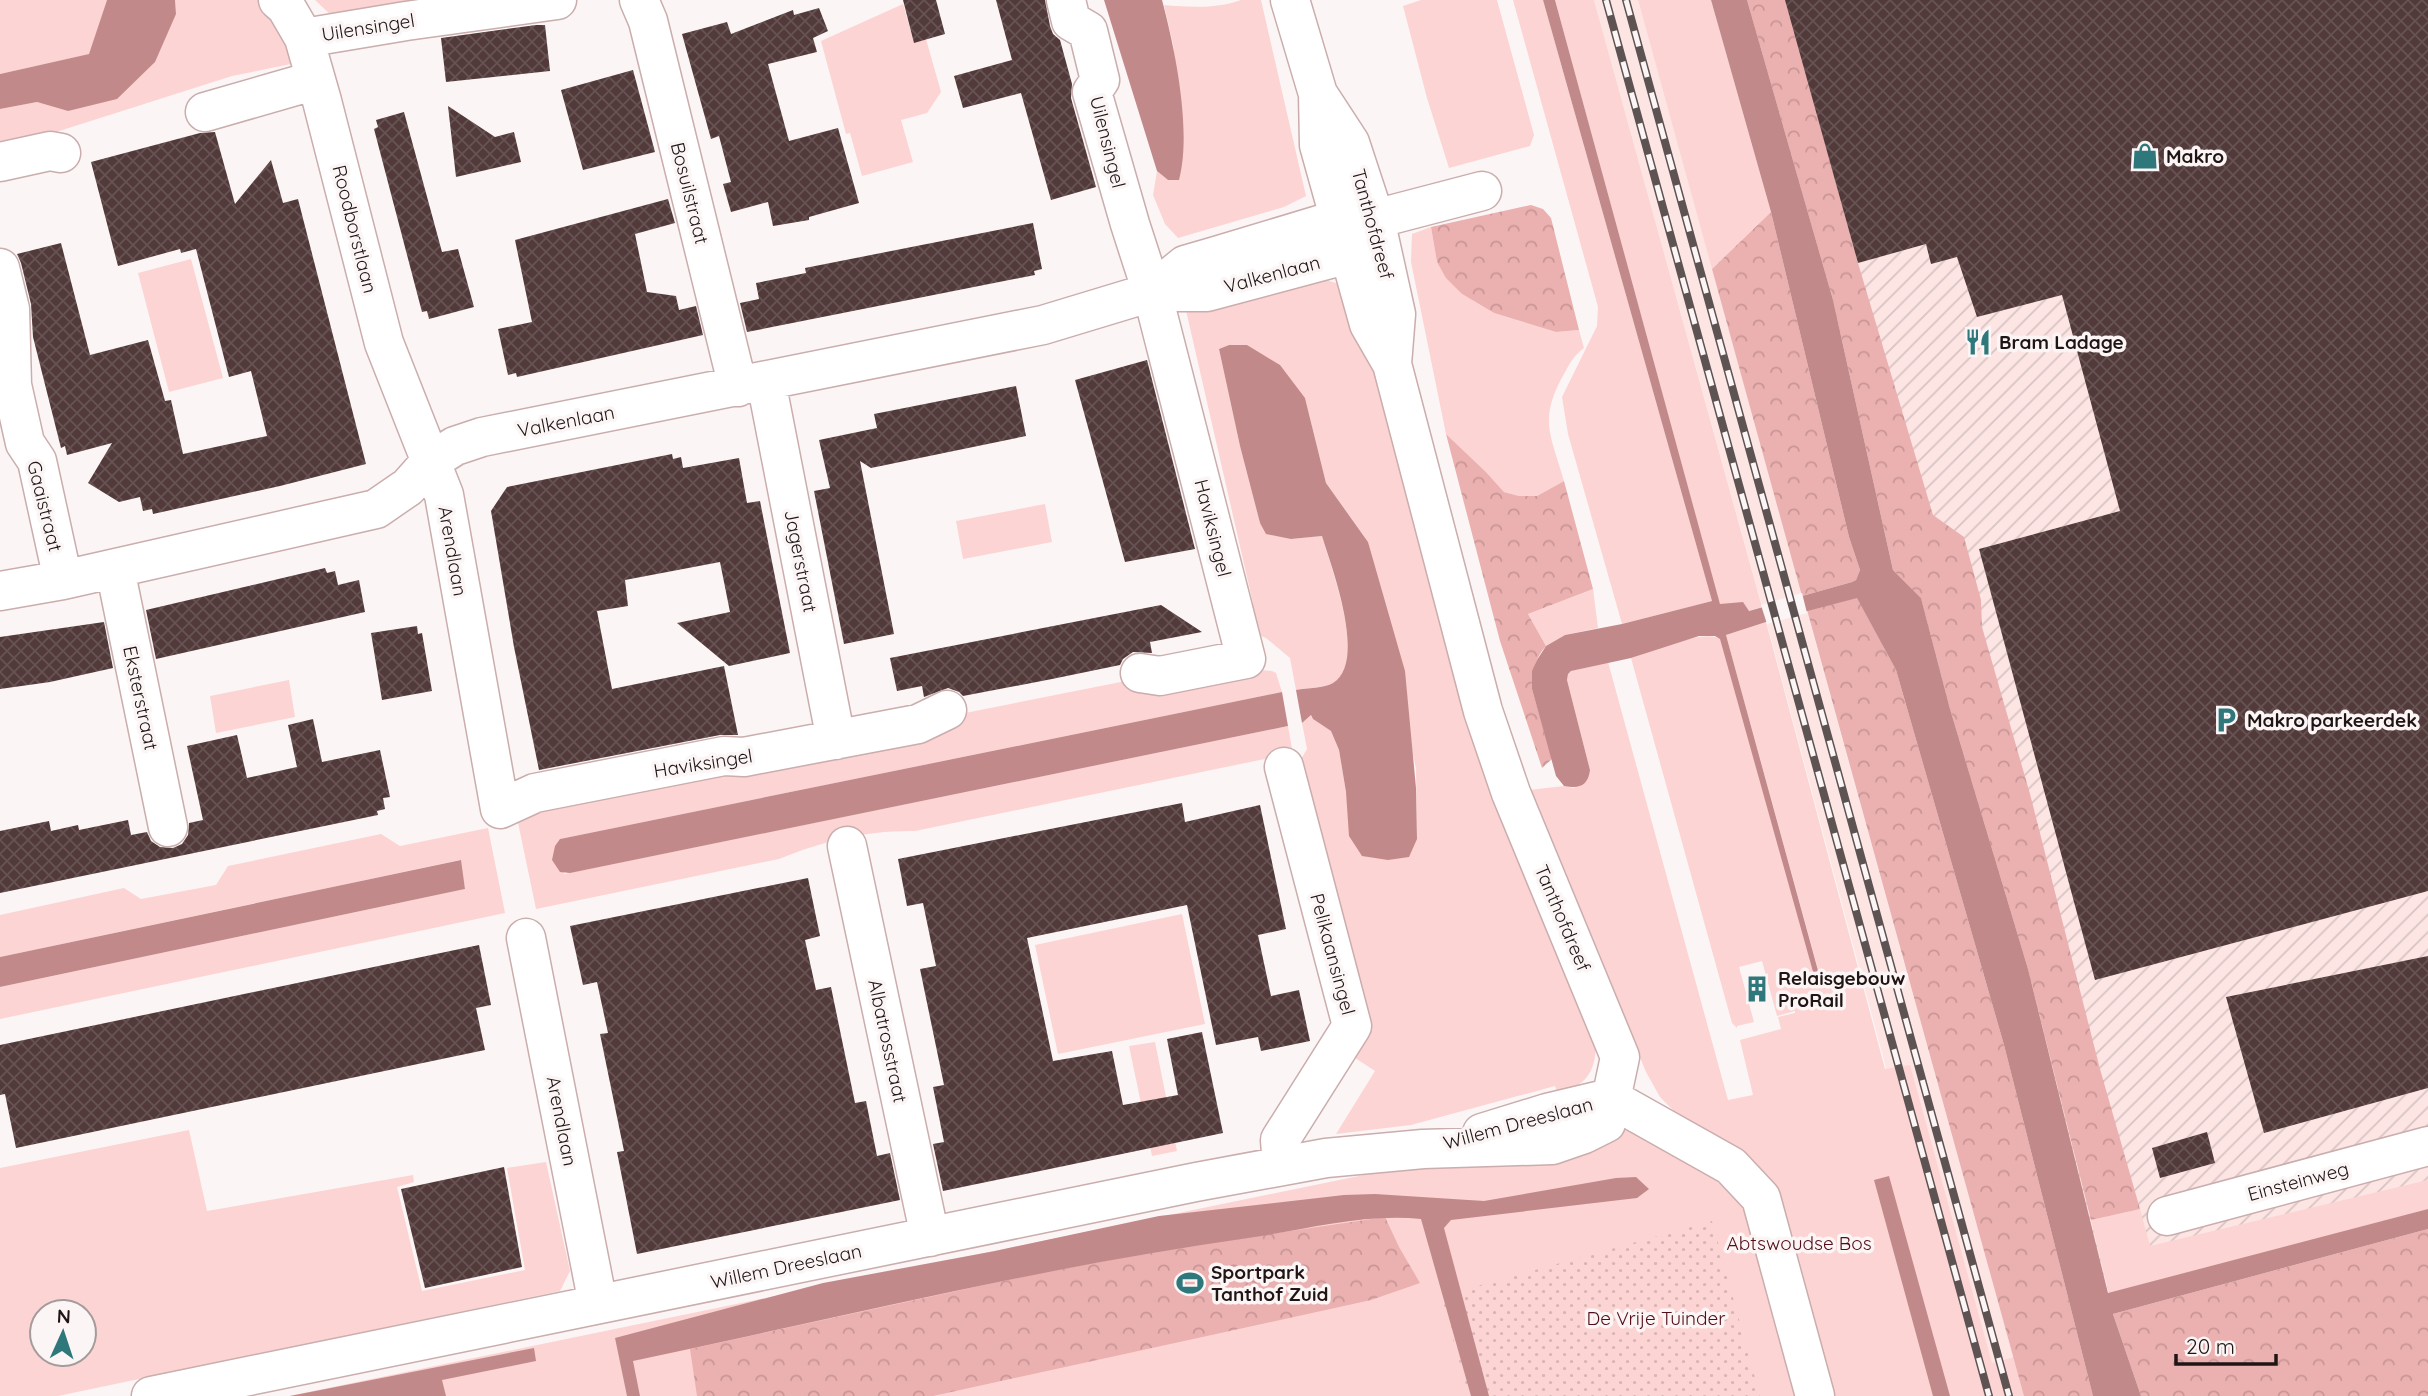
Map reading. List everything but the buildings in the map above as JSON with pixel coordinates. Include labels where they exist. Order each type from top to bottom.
[{"type":"street","name":"Roodborstlaan","points":[[278,0],[286,7],[304,37],[384,344],[431,461]]},
{"type":"street","name":"Uilensingel","points":[[304,37],[557,0]]},
{"type":"street","name":"Bosuilstraat","points":[[639,0],[648,22],[752,384]]},
{"type":"street","name":"Uilensingel","points":[[1066,0],[1071,21],[1087,31],[1100,80],[1092,92],[1152,292]]},
{"type":"street","name":"Tanthofdreef","points":[[1290,0],[1318,94],[1350,143],[1354,231],[1368,324],[1392,364],[1483,711],[1511,793],[1620,1057],[1610,1098]]},
{"type":"street","points":[[205,112],[316,80]]},
{"type":"street","points":[[0,162],[50,150],[61,153]]},
{"type":"street","name":"Valkenlaan","points":[[0,591],[115,569],[376,509],[408,487],[431,461],[455,446],[482,438],[1043,326],[1152,292],[1185,265],[1354,231],[1482,191]]},
{"type":"street","name":"Gaaistraat","points":[[0,268],[10,309],[12,385],[24,443],[37,461],[63,580]]},
{"type":"street","name":"Haviksingel","points":[[1140,673],[1160,676],[1246,659],[1152,292]]},
{"type":"street","name":"Jagerstraat","points":[[752,384],[836,740]]},
{"type":"street","name":"Arendlaan","points":[[431,461],[443,495],[500,809]]},
{"type":"street","name":"Eksterstraat","points":[[115,569],[168,827]]},
{"type":"street","name":"Haviksingel","points":[[500,809],[535,793],[724,756],[744,757],[918,724],[947,710]]},
{"type":"street","name":"Pelikaansingel","points":[[1282,1166],[1280,1140],[1352,1026],[1284,767]]},
{"type":"street","name":"Albatrosstraat","points":[[847,846],[930,1237]]},
{"type":"street","name":"Arendlaan","points":[[526,938],[598,1304]]},
{"type":"street","points":[[1610,1098],[1731,1166],[1761,1198],[1815,1396]]},
{"type":"street","name":"Willem Dreeslaan","points":[[151,1396],[1326,1158],[1423,1149],[1552,1144],[1584,1134],[1606,1123],[1610,1098]]},
{"type":"street","name":"Einsteinweg","points":[[2168,1216],[2428,1146]]},
{"type":"shaded area","points":[[107,0],[175,0],[176,14],[155,62],[117,99],[68,111],[37,102],[0,109],[0,74],[89,54]]},
{"type":"shaded area","points":[[1104,0],[1162,0],[1177,66],[1183,114],[1183,160],[1179,180],[1168,180],[1157,171]]},
{"type":"shaded area","points":[[1543,0],[1555,0],[1720,604],[1743,602],[1749,611],[1852,582],[1856,580],[1860,570],[1849,537],[1771,212],[1711,0],[1747,0],[1833,300],[1893,570],[1921,598],[1950,709],[2028,969],[2108,1293],[2428,1209],[2428,1229],[2113,1314],[2141,1396],[2093,1396],[2004,1045],[1896,670],[1857,598],[1726,635],[1822,985],[1817,986],[1720,639],[1715,636],[1699,636],[1631,658],[1571,671],[1567,680],[1590,770],[1585,783],[1574,787],[1564,786],[1556,776],[1532,689],[1532,671],[1546,646],[1565,635],[1622,624],[1712,601]]},
{"type":"shaded area","points":[[1594,0],[1638,0],[2024,1396],[1974,1396],[1767,624]]},
{"type":"shaded area","points":[[1747,0],[2428,0],[2428,1220],[2109,1294]]},
{"type":"shaded area","points":[[1229,345],[1247,345],[1280,365],[1305,398],[1326,483],[1368,542],[1405,671],[1416,788],[1417,839],[1409,857],[1388,860],[1362,856],[1349,836],[1346,792],[1339,750],[1331,731],[1311,715],[1302,723],[1296,690],[1329,685],[1343,672],[1347,655],[1344,613],[1322,536],[1291,539],[1266,534],[1260,523],[1219,349]]},
{"type":"shaded area","points":[[1282,692],[1288,726],[570,873],[560,872],[552,860],[555,846],[560,839]]},
{"type":"shaded area","points":[[461,860],[465,889],[0,987],[0,957]]},
{"type":"shaded area","points":[[1889,1176],[1950,1396],[1933,1396],[1874,1180]]},
{"type":"shaded area","points":[[1636,1177],[1649,1189],[1637,1198],[1451,1220],[1444,1228],[1489,1396],[1471,1396],[1421,1219],[1356,1220],[1093,1263],[633,1361],[640,1396],[627,1396],[615,1338],[823,1283],[995,1251],[1159,1216],[1344,1195],[1375,1194],[1484,1201],[1616,1178]]},
{"type":"shaded area","points":[[534,1348],[536,1361],[442,1380],[446,1396],[290,1396]]},
{"type":"green space","points":[[0,0],[107,0],[90,54],[0,74]]},
{"type":"green space","points":[[175,0],[271,0],[296,63],[232,76],[53,133],[0,144],[0,109],[37,102],[68,111],[176,14]]},
{"type":"green space","points":[[315,0],[489,0],[332,16]]},
{"type":"green space","points":[[1241,0],[1261,0],[1306,196],[1284,207],[1178,238],[1165,224],[1153,195],[1157,171],[1168,180],[1181,109],[1173,44],[1164,5],[1213,6]]},
{"type":"green space","points":[[1421,0],[1497,0],[1534,135],[1530,146],[1449,168],[1403,6]]},
{"type":"green space","points":[[1513,0],[1543,0],[1712,601],[1622,624],[1568,434],[1562,397],[1597,326],[1598,307]]},
{"type":"green space","points":[[1555,0],[1594,0],[1762,607],[1748,611],[1743,603],[1720,605]]},
{"type":"green space","points":[[1638,0],[1711,0],[1771,212],[1712,269]]},
{"type":"green space","points":[[1747,0],[1786,0],[1858,263],[1933,515],[1964,537],[1981,600],[1982,627],[2030,794],[2100,1069],[2140,1209],[2091,1220],[2028,969],[1950,709],[1921,598],[1893,570],[1833,300]]},
{"type":"green space","points":[[903,4],[914,42],[926,39],[941,92],[927,113],[901,120],[913,162],[862,176],[850,133],[846,134],[821,41]]},
{"type":"green space","points":[[1531,205],[1543,209],[1551,218],[1579,330],[1556,332],[1494,313],[1462,294],[1446,278],[1437,262],[1431,227]]},
{"type":"green space","points":[[1771,212],[1849,537],[1860,570],[1856,580],[1852,582],[1802,596],[1712,269]]},
{"type":"green space","points":[[1431,227],[1437,262],[1462,294],[1494,313],[1556,332],[1579,330],[1584,348],[1575,356],[1564,374],[1551,404],[1549,416],[1551,439],[1564,481],[1537,496],[1519,496],[1504,492],[1446,434],[1411,262],[1412,234]]},
{"type":"green space","points":[[191,259],[223,378],[169,392],[138,273]]},
{"type":"green space","points":[[1316,277],[1336,283],[1359,312],[1488,787],[1596,1045],[1594,1063],[1587,1077],[1576,1086],[1558,1094],[1555,1086],[1411,1125],[1336,1134],[1375,1071],[1352,1056],[1293,773],[1307,749],[1302,723],[1311,715],[1331,731],[1339,750],[1346,792],[1417,839],[1416,769],[1368,542],[1326,483],[1305,398],[1247,345],[1229,345],[1219,349],[1260,523],[1291,539],[1322,536],[1344,614],[1348,656],[1343,672],[1329,685],[1296,690],[1290,658],[1266,638],[1248,631],[1253,619],[1253,603],[1185,306]]},
{"type":"green space","points":[[1446,434],[1504,492],[1519,496],[1537,496],[1564,481],[1593,589],[1528,614],[1546,646],[1537,660],[1532,683],[1552,759],[1542,768],[1500,641]]},
{"type":"green space","points":[[1045,504],[1052,542],[963,559],[956,521]]},
{"type":"green space","points":[[1593,589],[1598,628],[1565,635],[1546,646],[1528,614]]},
{"type":"green space","points":[[1857,597],[1896,670],[2004,1045],[2093,1396],[2024,1396],[1807,610]]},
{"type":"green space","name":"Abtswoudse Bos","points":[[1766,622],[1885,1069],[1910,1065],[1992,1363],[2078,1340],[2093,1396],[289,1396],[1674,1111],[1660,1097],[1646,1072],[1529,790],[1564,786],[1574,788],[1590,770],[1567,680],[1568,674],[1608,662],[1728,1100],[1753,1095],[1740,1040],[1781,1029],[1778,1017],[1795,1011],[1777,1016],[1762,961],[1739,967],[1754,1022],[1737,1028],[1732,1023],[1631,658],[1702,636],[1721,639],[1818,986],[1822,984],[1726,635]]},
{"type":"green space","points":[[1247,669],[1276,673],[1282,692],[560,839],[564,874],[1288,726],[1292,749],[1289,754],[915,831],[880,832],[846,838],[779,859],[536,909],[516,813],[945,717],[1141,678]]},
{"type":"green space","points":[[289,680],[295,717],[216,733],[210,696]]},
{"type":"green space","points":[[488,828],[505,913],[0,1019],[0,987],[465,889],[460,860],[0,957],[0,915],[124,888],[141,899],[216,885],[228,866],[381,834],[400,846]]},
{"type":"green space","points":[[1182,914],[1205,1024],[1058,1054],[1035,945]]},
{"type":"green space","points":[[1155,1042],[1177,1151],[1152,1156],[1129,1046]]},
{"type":"green space","points":[[189,1130],[207,1211],[413,1175],[414,1182],[397,1187],[422,1291],[525,1270],[507,1168],[546,1162],[570,1271],[560,1291],[58,1396],[0,1396],[0,1168]]},
{"type":"green space","points":[[2428,1180],[2428,1209],[2109,1294],[2091,1220],[2140,1209],[2150,1246]]},
{"type":"green space","points":[[1385,1217],[1420,1283],[1371,1300],[933,1396],[697,1396],[690,1349],[1035,1274],[1169,1249]]},
{"type":"green space","name":"De Vrije Tuinder","points":[[1712,1221],[1760,1396],[1469,1396],[1441,1296]]},
{"type":"green space","points":[[2428,1229],[2428,1396],[2141,1396],[2113,1314]]},
{"type":"pier","points":[[1802,593],[1807,613],[1767,624],[1761,605]]},
{"type":"railway","points":[[1606,0],[1989,1396]]},
{"type":"railway","points":[[1626,0],[2009,1396]]},
{"type":"place","name":"Makro","points":[[2145,156]]},
{"type":"place","name":"Bram Ladage","points":[[1978,342]]},
{"type":"place","name":"Makro parkeerdek","points":[[2226,720]]},
{"type":"place","name":"Relaisgebouw ProRail","points":[[1757,989]]},
{"type":"place","name":"Sportpark Tanthof Zuid","points":[[1190,1283]]}]
